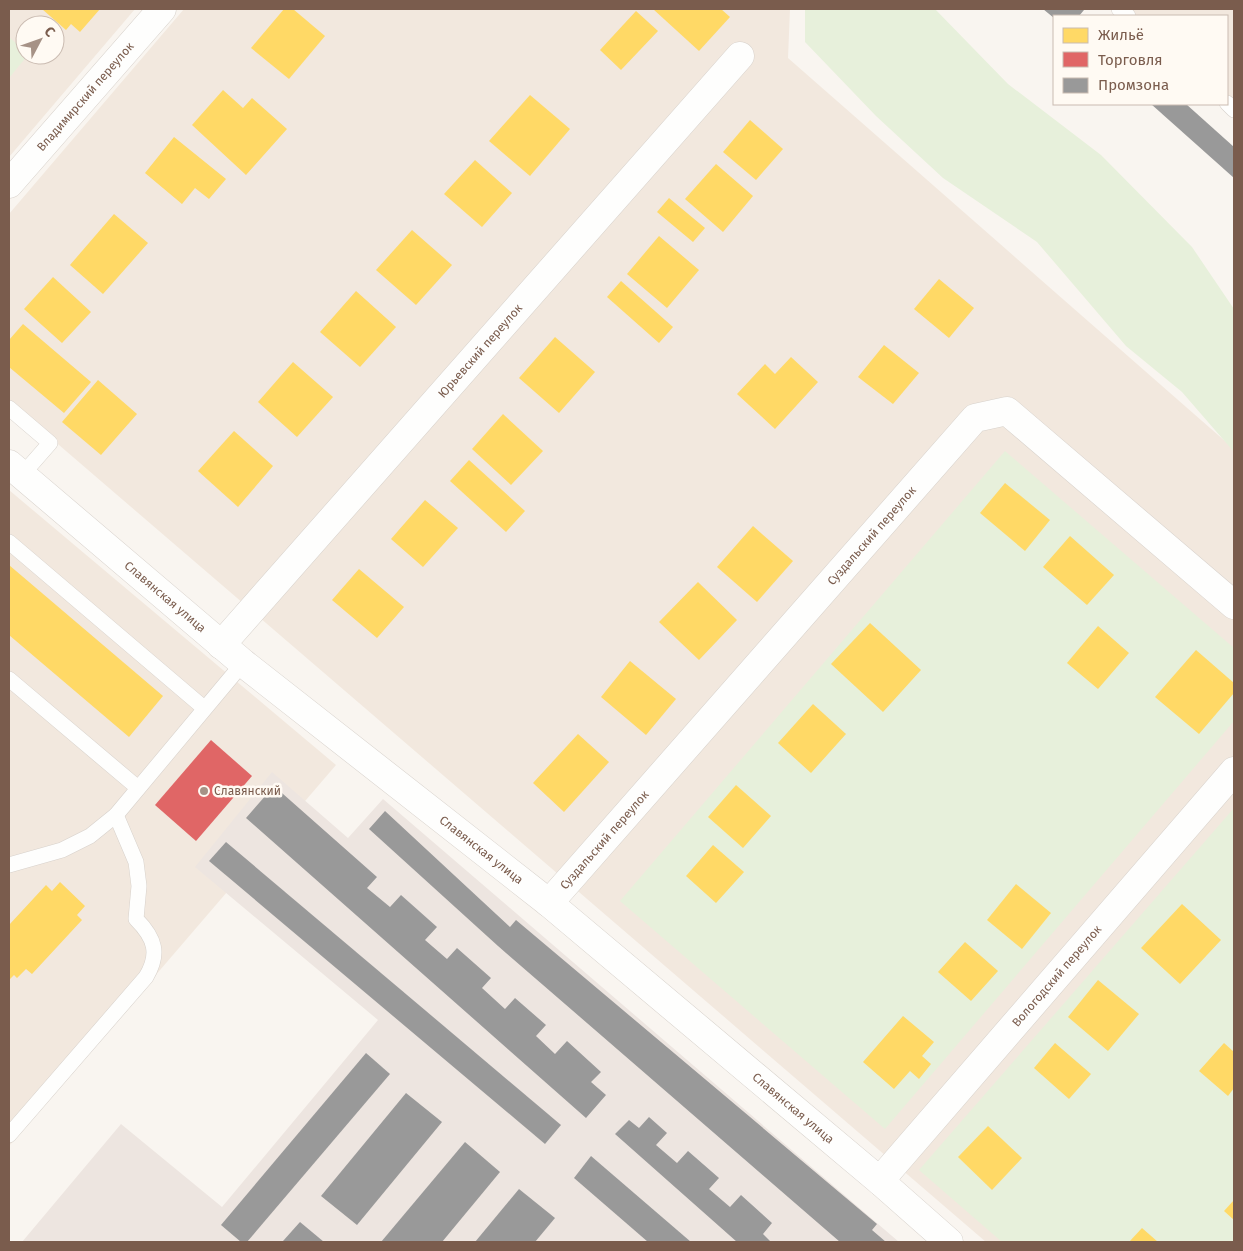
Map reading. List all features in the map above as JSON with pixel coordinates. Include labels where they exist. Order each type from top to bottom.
[{"type":"street","name":"Владимирский переулок","points":[[9,184],[162,9]]},
{"type":"street","name":"Юрьевский переулок","points":[[221,645],[740,56]]},
{"type":"street","name":"Суздальский переулок","points":[[550,903],[974,418],[1007,411],[1234,605]]},
{"type":"street","name":"Славянская улица","points":[[15,470],[243,663],[550,903],[882,1182],[949,1242]]},
{"type":"street","name":"Вологодский переулок","points":[[882,1182],[889,1170],[1234,770]]},
{"type":"lane","points":[[9,408],[50,443],[15,470]]},
{"type":"lane","points":[[9,542],[204,708]]},
{"type":"lane","points":[[9,865],[62,850],[90,836],[116,815],[243,663]]},
{"type":"lane","points":[[9,679],[138,788]]},
{"type":"lane","points":[[9,1135],[146,978],[153,966],[155,953],[152,940],[145,928],[136,919],[139,886],[136,862],[116,815]]},
{"type":"shaded area","points":[[9,9],[135,9],[9,157]]},
{"type":"shaded area","points":[[184,9],[790,9],[788,58],[1234,449],[1234,1242],[986,1242],[9,402],[9,214]]},
{"type":"shaded area","points":[[1110,9],[1234,9],[1234,116],[1221,105],[1228,105],[1228,15],[1118,15]]},
{"type":"shaded area","points":[[9,490],[336,765],[9,1146]]},
{"type":"shaded area","points":[[272,772],[348,838],[383,799],[899,1242],[22,1242],[121,1124],[222,1207],[378,1020],[195,867]]},
{"type":"green space","points":[[805,9],[935,9],[1008,84],[1101,155],[1192,247],[1234,309],[1234,452],[1182,392],[1126,346],[1037,242],[943,178],[876,116],[805,42]]},
{"type":"green space","points":[[9,37],[15,42],[15,65],[20,65],[9,78]]},
{"type":"green space","points":[[1005,451],[1234,648],[1234,721],[885,1129],[620,901]]},
{"type":"green space","points":[[1234,808],[1234,1242],[1002,1242],[919,1170]]},
{"type":"building: Жильё","points":[[42,9],[100,9],[80,32],[71,24],[65,29],[65,15],[49,15]]},
{"type":"building: Жильё","points":[[284,9],[293,9],[325,36],[289,79],[251,48]]},
{"type":"building: Жильё","points":[[653,9],[721,9],[730,17],[699,51]]},
{"type":"building: Жильё","points":[[636,11],[658,31],[621,70],[600,50]]},
{"type":"building: Жильё","points":[[223,90],[243,108],[252,98],[287,129],[246,175],[192,125]]},
{"type":"building: Жильё","points":[[530,95],[570,129],[530,176],[489,141]]},
{"type":"building: Жильё","points":[[750,120],[783,149],[756,180],[723,152]]},
{"type":"building: Жильё","points":[[174,137],[226,179],[209,199],[195,188],[182,204],[145,173]]},
{"type":"building: Жильё","points":[[475,160],[512,193],[482,227],[444,194]]},
{"type":"building: Жильё","points":[[716,164],[753,196],[723,232],[685,199]]},
{"type":"building: Жильё","points":[[669,198],[705,228],[693,242],[657,212]]},
{"type":"building: Жильё","points":[[114,214],[148,243],[103,294],[70,265]]},
{"type":"building: Жильё","points":[[412,230],[452,265],[416,305],[376,270]]},
{"type":"building: Жильё","points":[[659,236],[699,270],[667,308],[627,274]]},
{"type":"building: Жильё","points":[[53,277],[91,312],[62,343],[24,309]]},
{"type":"building: Жильё","points":[[939,279],[974,308],[949,338],[914,309]]},
{"type":"building: Жильё","points":[[621,281],[673,327],[659,343],[607,297]]},
{"type":"building: Жильё","points":[[356,291],[396,327],[360,367],[320,332]]},
{"type":"building: Жильё","points":[[23,324],[91,382],[64,413],[9,367],[9,340]]},
{"type":"building: Жильё","points":[[555,337],[595,372],[559,413],[519,378]]},
{"type":"building: Жильё","points":[[884,345],[919,373],[893,404],[858,377]]},
{"type":"building: Жильё","points":[[791,357],[818,382],[775,429],[737,394],[765,364],[775,374]]},
{"type":"building: Жильё","points":[[293,362],[333,397],[297,437],[258,402]]},
{"type":"building: Жильё","points":[[98,380],[137,414],[101,455],[62,422]]},
{"type":"building: Жильё","points":[[503,414],[543,451],[511,485],[472,449]]},
{"type":"building: Жильё","points":[[234,431],[273,466],[238,507],[198,471]]},
{"type":"building: Жильё","points":[[469,460],[525,511],[506,532],[450,481]]},
{"type":"building: Жильё","points":[[1005,483],[1050,520],[1025,551],[980,513]]},
{"type":"building: Жильё","points":[[425,500],[458,528],[423,567],[391,539]]},
{"type":"building: Жильё","points":[[753,526],[793,561],[757,602],[717,567]]},
{"type":"building: Жильё","points":[[1070,536],[1114,575],[1087,605],[1043,567]]},
{"type":"building: Жильё","points":[[9,565],[163,696],[129,737],[9,635]]},
{"type":"building: Жильё","points":[[359,569],[404,607],[377,638],[332,600]]},
{"type":"building: Жильё","points":[[698,582],[737,620],[699,660],[659,622]]},
{"type":"building: Жильё","points":[[870,623],[921,670],[883,712],[831,664]]},
{"type":"building: Жильё","points":[[1098,626],[1129,653],[1098,689],[1067,663]]},
{"type":"building: Жильё","points":[[1196,650],[1234,683],[1234,693],[1199,734],[1155,697]]},
{"type":"building: Жильё","points":[[630,661],[676,699],[646,735],[601,697]]},
{"type":"building: Жильё","points":[[813,704],[846,734],[811,773],[778,743]]},
{"type":"building: Жильё","points":[[578,734],[609,762],[564,812],[533,783]]},
{"type":"building: Жильё","points":[[736,785],[771,816],[743,848],[708,817]]},
{"type":"building: Жильё","points":[[713,845],[744,872],[716,903],[686,876]]},
{"type":"building: Жильё","points":[[60,882],[85,906],[77,915],[82,920],[32,974],[26,969],[17,978],[14,975],[9,980],[9,925],[46,885],[52,891]]},
{"type":"building: Жильё","points":[[1016,884],[1051,913],[1022,949],[987,920]]},
{"type":"building: Жильё","points":[[1182,904],[1221,940],[1180,984],[1141,948]]},
{"type":"building: Жильё","points":[[965,942],[998,971],[971,1001],[938,972]]},
{"type":"building: Жильё","points":[[1098,980],[1139,1014],[1108,1051],[1068,1017]]},
{"type":"building: Жильё","points":[[903,1016],[934,1042],[922,1056],[931,1064],[919,1079],[910,1071],[894,1089],[863,1062]]},
{"type":"building: Жильё","points":[[1055,1043],[1091,1074],[1069,1099],[1034,1068]]},
{"type":"building: Жильё","points":[[1224,1043],[1234,1052],[1234,1088],[1228,1096],[1199,1071]]},
{"type":"building: Жильё","points":[[988,1126],[1022,1158],[992,1190],[958,1157]]},
{"type":"building: Жильё","points":[[1234,1200],[1234,1220],[1224,1211]]},
{"type":"building: Жильё","points":[[1142,1228],[1158,1242],[1129,1242]]},
{"type":"building: Торговля","name":"Славянский","points":[[211,740],[252,776],[196,841],[155,805]]},
{"type":"building: Промзона","points":[[1043,9],[1084,10],[1080,15],[1053,15],[1053,17]]},
{"type":"building: Промзона","points":[[1152,105],[1187,105],[1234,147],[1234,178]]},
{"type":"building: Промзона","points":[[274,786],[377,877],[367,888],[390,907],[401,895],[437,927],[425,940],[447,959],[457,948],[491,978],[482,988],[505,1009],[515,998],[546,1025],[536,1036],[555,1054],[567,1041],[601,1072],[591,1082],[606,1095],[586,1118],[246,818]]},
{"type":"building: Промзона","points":[[385,811],[510,927],[516,920],[877,1224],[872,1230],[886,1242],[840,1242],[498,946],[369,829]]},
{"type":"building: Промзона","points":[[226,842],[561,1125],[545,1144],[209,861]]},
{"type":"building: Промзона","points":[[366,1053],[390,1074],[247,1242],[241,1242],[221,1225]]},
{"type":"building: Промзона","points":[[406,1093],[442,1122],[357,1225],[321,1196]]},
{"type":"building: Промзона","points":[[649,1117],[667,1133],[656,1145],[677,1163],[688,1151],[719,1178],[709,1189],[730,1207],[741,1195],[772,1223],[763,1234],[771,1242],[737,1242],[615,1134],[629,1120],[639,1128]]},
{"type":"building: Промзона","points":[[465,1142],[500,1172],[442,1242],[381,1242]]},
{"type":"building: Промзона","points":[[591,1156],[691,1242],[648,1242],[574,1178]]},
{"type":"building: Промзона","points":[[519,1189],[555,1218],[535,1242],[475,1242]]},
{"type":"building: Промзона","points":[[300,1222],[324,1242],[283,1241]]},
{"type":"place","name":"Славянский","points":[[204,791]]}]
